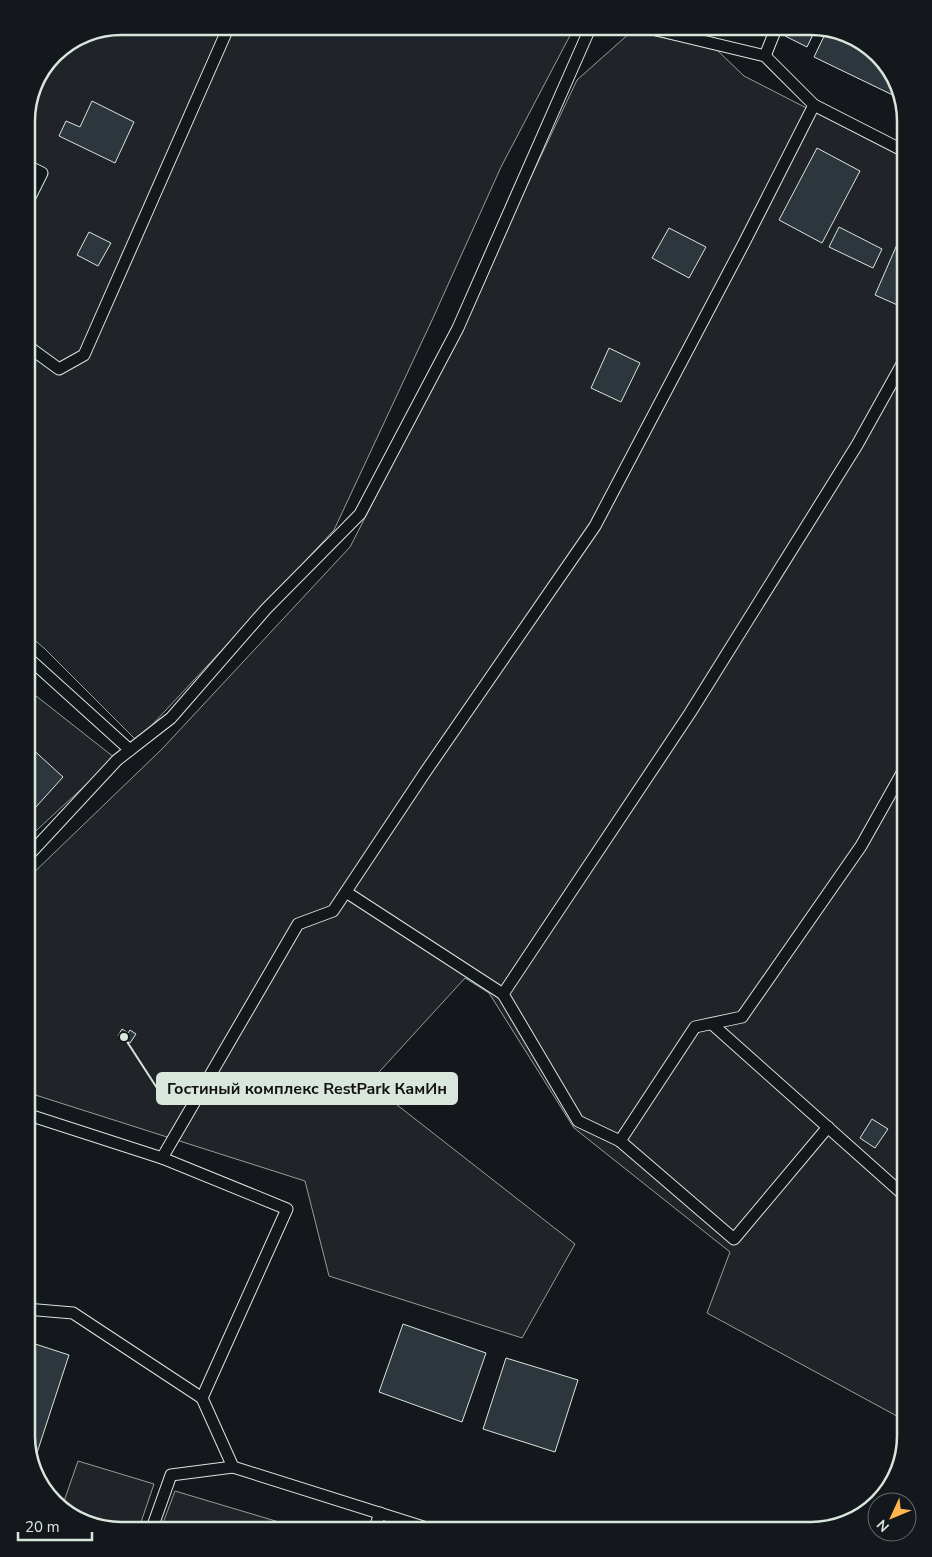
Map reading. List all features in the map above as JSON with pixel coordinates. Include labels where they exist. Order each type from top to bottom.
[{"type":"lane","points":[[35,352],[59,369],[84,355],[225,35]]},
{"type":"lane","points":[[35,848],[118,760],[171,718],[266,609],[360,514],[458,328],[588,35]]},
{"type":"lane","points":[[678,35],[765,56],[814,105],[897,147]]},
{"type":"lane","points":[[765,56],[773,35]]},
{"type":"lane","points":[[162,1158],[298,924],[333,911],[595,526],[744,243],[814,105]]},
{"type":"lane","points":[[35,169],[42,173],[35,187]]},
{"type":"lane","points":[[503,994],[690,713],[857,445],[897,373]]},
{"type":"lane","points":[[35,664],[130,750]]},
{"type":"lane","points":[[620,1141],[695,1027],[742,1017],[861,846],[897,782]]},
{"type":"lane","points":[[346,892],[503,994],[578,1121],[620,1141],[734,1239],[828,1127]]},
{"type":"lane","points":[[712,1024],[897,1189]]},
{"type":"lane","points":[[35,1117],[162,1158],[287,1209],[202,1398]]},
{"type":"lane","points":[[35,1309],[73,1313],[202,1398],[233,1467]]},
{"type":"lane","points":[[154,1522],[171,1475],[233,1467],[408,1522]]},
{"type":"lane","points":[[377,1522],[380,1513]]},
{"type":"shaded area","points":[[121,35],[570,35],[501,167],[334,530],[137,741],[35,640],[35,116],[38,99],[44,83],[64,56],[93,40]]},
{"type":"shaded area","points":[[628,35],[651,35],[716,49],[744,76],[897,154],[897,1416],[707,1313],[730,1252],[574,1128],[489,993],[465,978],[369,1083],[575,1244],[522,1338],[329,1276],[305,1181],[35,1095],[35,871],[162,749],[350,547],[421,409],[577,80]]},
{"type":"shaded area","points":[[35,695],[115,758],[35,832]]},
{"type":"shaded area","points":[[78,1461],[154,1484],[141,1522],[104,1520],[83,1513],[64,1501]]},
{"type":"shaded area","points":[[175,1491],[279,1522],[163,1522]]},
{"type":"building","points":[[785,35],[813,35],[807,47]]},
{"type":"building","points":[[824,36],[849,44],[868,56],[876,64],[888,83],[892,95],[814,57]]},
{"type":"building","points":[[92,101],[134,122],[115,163],[59,136],[66,121],[80,127]]},
{"type":"building","points":[[817,148],[860,171],[822,243],[779,220]]},
{"type":"building","points":[[839,227],[882,249],[873,268],[829,247]]},
{"type":"building","points":[[669,228],[706,247],[689,278],[652,258]]},
{"type":"building","points":[[89,232],[111,243],[98,266],[77,255]]},
{"type":"building","points":[[897,245],[897,305],[875,295]]},
{"type":"building","points":[[609,348],[640,363],[621,402],[591,388]]},
{"type":"building","points":[[35,751],[63,777],[35,808]]},
{"type":"building","points":[[122,1029],[128,1033],[130,1030],[136,1034],[130,1043],[118,1036]]},
{"type":"building","points":[[872,1119],[888,1129],[875,1148],[860,1138]]},
{"type":"building","points":[[403,1324],[486,1353],[462,1422],[379,1392]]},
{"type":"building","points":[[35,1344],[69,1355],[37,1453],[35,1436]]},
{"type":"building","points":[[506,1358],[578,1380],[555,1452],[483,1429]]},
{"type":"place","name":"Гостиный комплекс RestPark КамИн","points":[[124,1037]]}]
